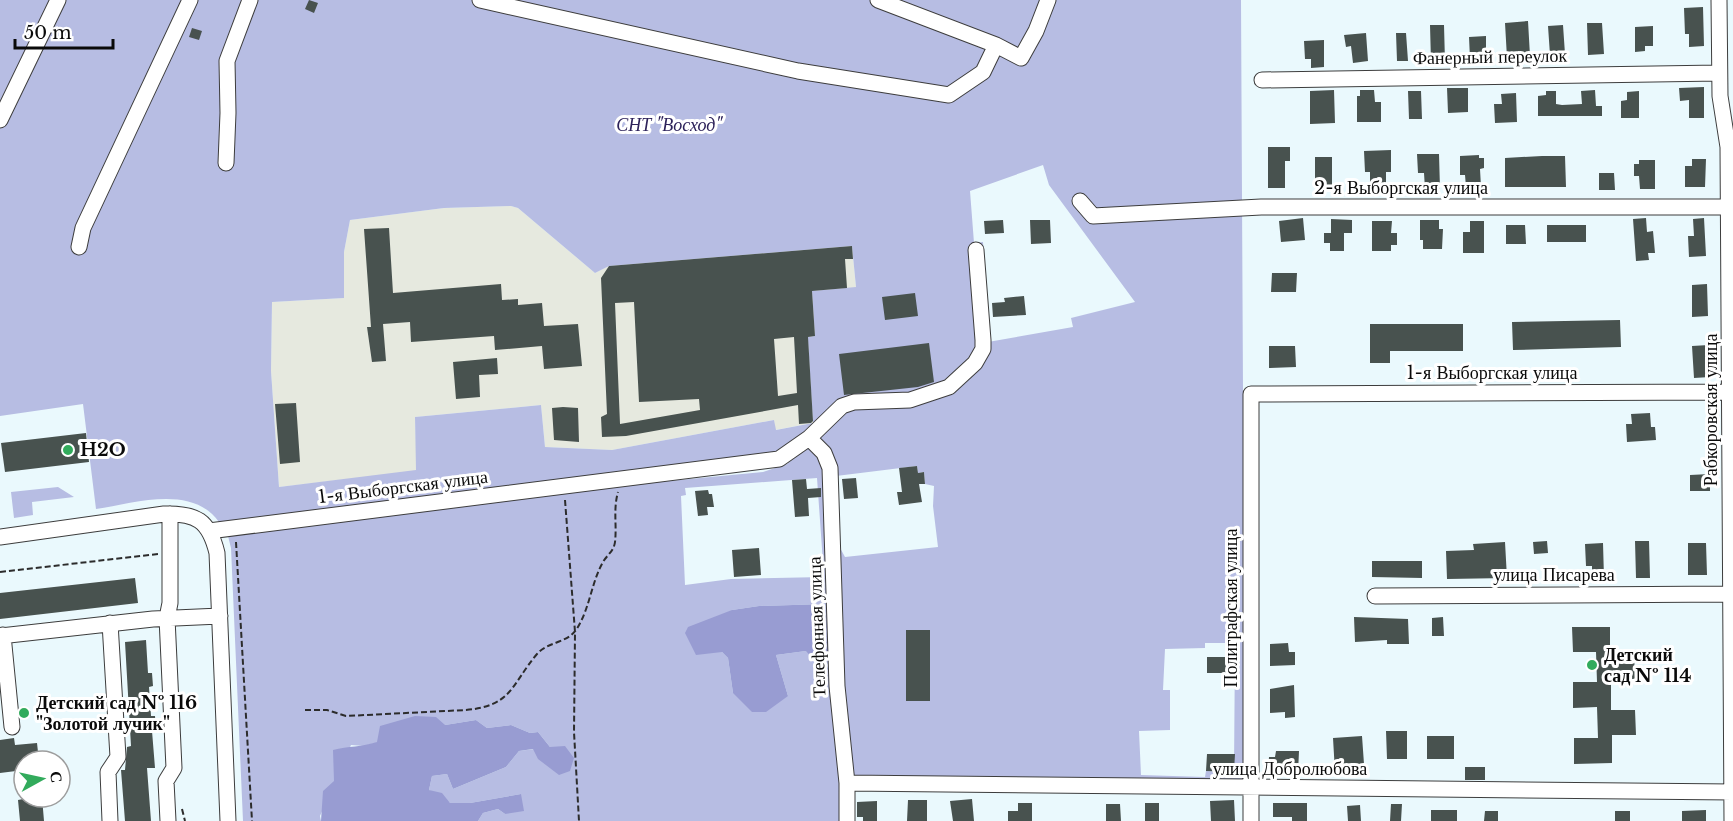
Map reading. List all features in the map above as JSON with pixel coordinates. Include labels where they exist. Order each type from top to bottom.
[{"type":"street","points":[[0,120],[58,0]]},
{"type":"street","points":[[79,247],[82,228],[190,0]]},
{"type":"street","points":[[226,163],[227,61],[250,0]]},
{"type":"street","points":[[484,0],[798,71],[949,95],[983,72],[996,45]]},
{"type":"street","points":[[878,0],[996,45],[1021,58],[1036,31],[1048,0]]},
{"type":"street","name":"Рабкоровская улица","points":[[1719,0],[1719,73],[1728,115],[1732,392],[1732,821]]},
{"type":"street","name":"Фанерный переулок","points":[[1262,80],[1719,73]]},
{"type":"street","name":"2-я Выборгская улица","points":[[1080,201],[1093,216],[1261,207],[1729,207]]},
{"type":"street","name":"1-я Выборгская улица","points":[[209,531],[619,481],[770,461],[786,456],[809,438],[842,406],[926,397],[949,387],[975,363],[983,349],[976,250]]},
{"type":"street","name":"1-я Выборгская улица","points":[[1251,394],[1732,392]]},
{"type":"street","name":"Полиграфская улица","points":[[1251,394],[1251,821]]},
{"type":"street","name":"Телефонная улица","points":[[809,438],[824,453],[830,468],[837,686],[847,783],[847,821]]},
{"type":"street","points":[[168,821],[166,781],[174,768],[167,618],[170,603],[170,514]]},
{"type":"street","points":[[0,537],[170,514],[194,517],[209,531],[217,553],[228,821]]},
{"type":"street","name":"улица Писарева","points":[[1375,596],[1732,594]]},
{"type":"street","points":[[12,727],[1,636],[110,623],[220,616]]},
{"type":"street","points":[[110,623],[118,757],[108,771],[110,821]]},
{"type":"street","name":"улица Добролюбова","points":[[847,783],[1250,789],[1732,791]]},
{"type":"path","points":[[304,710],[327,710],[346,716],[482,709],[500,702],[526,673],[539,652],[575,632],[589,605],[603,562],[614,548],[613,508],[619,481]]},
{"type":"path","points":[[564,486],[575,632],[574,732],[579,821]]},
{"type":"path","points":[[235,527],[252,821]]},
{"type":"path","points":[[0,572],[169,553]]},
{"type":"shaded area","points":[[511,206],[518,208],[595,273],[609,266],[852,246],[856,287],[808,341],[813,423],[775,430],[774,420],[612,450],[545,447],[541,405],[415,417],[417,471],[279,487],[271,371],[272,302],[344,298],[344,252],[350,220],[444,208]]},
{"type":"shaded area","points":[[824,604],[830,651],[822,659],[814,660],[806,651],[776,655],[788,696],[766,712],[752,712],[733,693],[728,658],[722,652],[696,655],[685,633],[688,627],[732,610],[759,606]]},
{"type":"shaded area","points":[[415,716],[436,717],[445,725],[476,720],[487,728],[511,725],[530,733],[538,732],[550,747],[565,746],[574,758],[570,771],[559,775],[538,759],[533,749],[519,751],[506,767],[453,789],[447,774],[432,776],[429,790],[442,793],[450,803],[470,803],[521,794],[524,811],[505,814],[498,809],[483,813],[478,821],[321,821],[323,791],[334,781],[333,750],[377,742],[380,726]]},
{"type":"green space","name":"СНТ \"Восход\"","points":[[0,0],[1241,0],[1245,783],[850,779],[821,441],[778,452],[219,522],[208,510],[194,503],[178,500],[145,500],[96,509],[83,404],[0,416]],"holes":[[[1043,165],[1049,185],[1135,302],[1071,318],[1073,327],[988,342],[983,242],[974,243],[970,191]],[[511,206],[518,208],[595,273],[609,266],[852,246],[856,287],[812,291],[815,336],[808,337],[808,341],[813,423],[776,430],[774,420],[612,450],[545,447],[541,405],[415,417],[416,470],[279,487],[271,371],[272,302],[344,298],[344,252],[350,220],[444,208]],[[917,466],[918,473],[924,472],[925,484],[934,486],[933,506],[938,547],[845,557],[839,546],[836,476]],[[1205,643],[1235,643],[1234,772],[1206,771],[1205,777],[1141,775],[1139,731],[1170,730],[1170,690],[1163,690],[1165,649],[1205,648]]]},
{"type":"green space","points":[[809,445],[819,456],[824,469],[842,783],[841,821],[478,821],[483,813],[498,809],[505,814],[521,794],[470,803],[450,803],[429,790],[432,776],[447,774],[453,789],[506,767],[519,751],[550,747],[538,732],[530,733],[511,725],[487,728],[476,720],[445,725],[364,746],[351,745],[320,816],[321,821],[243,821],[231,548],[228,536],[648,483],[763,472],[787,464]],"holes":[[[817,478],[824,577],[731,579],[685,585],[681,496],[686,495],[685,488]],[[824,604],[806,651],[776,655],[788,696],[733,693],[728,658],[722,652],[732,610],[759,606]]]},
{"type":"green space","points":[[58,487],[74,497],[32,502],[33,515],[14,518],[11,492]]},
{"type":"building","points":[[309,0],[318,3],[314,13],[305,9]]},
{"type":"building","points":[[1703,7],[1704,46],[1689,47],[1689,34],[1685,34],[1684,8]]},
{"type":"building","points":[[1528,21],[1530,56],[1507,58],[1505,23]]},
{"type":"building","points":[[1587,23],[1602,23],[1604,54],[1588,55]]},
{"type":"building","points":[[1430,25],[1444,25],[1445,62],[1431,62]]},
{"type":"building","points":[[1563,25],[1565,54],[1550,55],[1548,26]]},
{"type":"building","points":[[1653,26],[1653,46],[1645,46],[1645,51],[1635,52],[1635,27]]},
{"type":"building","points":[[192,28],[202,31],[199,40],[189,37]]},
{"type":"building","points":[[1366,33],[1368,61],[1353,63],[1351,46],[1346,47],[1344,35]]},
{"type":"building","points":[[1396,33],[1406,33],[1408,61],[1397,61]]},
{"type":"building","points":[[1486,36],[1486,59],[1470,59],[1469,37]]},
{"type":"building","points":[[1324,40],[1324,67],[1311,68],[1311,59],[1305,59],[1304,41]]},
{"type":"building","points":[[1704,87],[1704,118],[1689,118],[1689,100],[1680,101],[1679,88]]},
{"type":"building","points":[[1447,88],[1468,88],[1468,112],[1448,113]]},
{"type":"building","points":[[1334,90],[1335,123],[1310,124],[1310,91]]},
{"type":"building","points":[[1360,90],[1374,90],[1375,102],[1381,102],[1381,122],[1357,122],[1357,96],[1360,96]]},
{"type":"building","points":[[1595,90],[1596,106],[1602,106],[1602,116],[1538,116],[1538,96],[1546,95],[1546,91],[1556,91],[1556,104],[1562,105],[1582,104],[1581,91]]},
{"type":"building","points":[[1408,91],[1421,91],[1422,119],[1409,119]]},
{"type":"building","points":[[1639,91],[1639,118],[1621,118],[1621,101],[1627,100],[1627,92]]},
{"type":"building","points":[[1516,93],[1517,122],[1495,123],[1494,104],[1502,104],[1501,94]]},
{"type":"building","points":[[1268,147],[1290,147],[1290,161],[1285,161],[1285,188],[1268,188]]},
{"type":"building","points":[[1391,150],[1391,172],[1386,172],[1386,188],[1370,189],[1370,172],[1365,172],[1364,151]]},
{"type":"building","points":[[1417,154],[1439,154],[1440,189],[1425,189],[1424,173],[1418,173]]},
{"type":"building","points":[[1479,155],[1479,158],[1484,158],[1484,168],[1480,169],[1481,187],[1466,187],[1465,175],[1460,175],[1460,156]]},
{"type":"building","points":[[1565,156],[1566,187],[1505,187],[1505,158]]},
{"type":"building","points":[[1315,157],[1332,157],[1332,187],[1315,187]]},
{"type":"building","points":[[1692,159],[1706,159],[1705,187],[1685,187],[1685,166],[1692,166]]},
{"type":"building","points":[[1639,160],[1655,160],[1655,189],[1640,189],[1639,176],[1634,176],[1634,164],[1639,164]]},
{"type":"building","points":[[1599,173],[1614,173],[1615,190],[1599,190]]},
{"type":"building","points":[[1303,218],[1305,240],[1281,242],[1279,221]]},
{"type":"building","points":[[1646,218],[1647,232],[1653,231],[1655,253],[1648,253],[1649,260],[1636,261],[1633,219]]},
{"type":"building","points":[[1704,218],[1706,256],[1689,257],[1688,236],[1694,236],[1693,219]]},
{"type":"building","points":[[1331,219],[1352,220],[1352,233],[1344,233],[1344,251],[1330,251],[1330,243],[1324,243],[1324,233],[1331,233]]},
{"type":"building","points":[[1003,220],[1004,233],[985,234],[984,221]]},
{"type":"building","points":[[1030,220],[1050,220],[1051,243],[1031,244]]},
{"type":"building","points":[[1420,220],[1439,220],[1439,229],[1443,229],[1442,249],[1423,249],[1423,240],[1420,240]]},
{"type":"building","points":[[1372,221],[1392,221],[1391,233],[1397,233],[1397,245],[1391,245],[1391,251],[1372,251]]},
{"type":"building","points":[[1470,221],[1484,221],[1484,253],[1463,253],[1463,232],[1470,232]]},
{"type":"building","points":[[1506,225],[1525,225],[1526,244],[1506,244]]},
{"type":"building","points":[[1547,225],[1586,225],[1586,242],[1547,242]]},
{"type":"building","points":[[389,228],[393,293],[501,284],[502,300],[518,299],[518,305],[542,303],[544,326],[578,324],[582,366],[544,369],[542,346],[495,350],[494,336],[411,342],[410,322],[383,324],[386,361],[372,362],[367,327],[371,327],[364,229]]},
{"type":"building","points":[[852,246],[853,259],[845,259],[847,288],[812,291],[815,336],[808,337],[813,421],[799,424],[798,405],[626,436],[602,437],[601,417],[607,414],[601,278],[609,266]],"holes":[[[634,302],[639,402],[699,399],[700,410],[620,424],[615,303]],[[794,337],[797,393],[778,396],[774,339]]]},
{"type":"building","points":[[1272,273],[1297,273],[1296,292],[1271,292]]},
{"type":"building","points":[[1707,284],[1708,316],[1692,317],[1692,285]]},
{"type":"building","points":[[915,293],[918,316],[885,320],[882,297]]},
{"type":"building","points":[[1024,296],[1026,315],[993,317],[992,303],[1005,302],[1004,298]]},
{"type":"building","points":[[1620,320],[1621,347],[1513,350],[1512,322]]},
{"type":"building","points":[[1370,324],[1463,324],[1463,351],[1390,351],[1390,363],[1370,363]]},
{"type":"building","points":[[929,343],[934,382],[918,387],[844,395],[839,354]]},
{"type":"building","points":[[1709,345],[1710,377],[1694,378],[1692,346]]},
{"type":"building","points":[[1269,346],[1295,346],[1296,367],[1269,368]]},
{"type":"building","points":[[497,358],[498,374],[479,375],[480,397],[456,399],[453,362]]},
{"type":"building","points":[[296,403],[300,462],[280,464],[275,404]]},
{"type":"building","points":[[552,408],[578,408],[579,442],[554,440]]},
{"type":"building","points":[[1650,413],[1651,427],[1655,427],[1656,440],[1627,442],[1626,424],[1632,424],[1631,414]]},
{"type":"building","points":[[86,433],[89,462],[5,472],[1,443]]},
{"type":"building","points":[[917,466],[918,473],[924,472],[925,484],[919,484],[922,502],[899,505],[897,492],[902,492],[899,468]]},
{"type":"building","points":[[1710,474],[1710,491],[1690,491],[1690,475]]},
{"type":"building","points":[[856,478],[858,498],[844,499],[842,479]]},
{"type":"building","points":[[806,479],[807,489],[821,488],[821,497],[808,498],[809,516],[795,517],[792,480]]},
{"type":"building","points":[[708,490],[709,494],[712,494],[714,507],[707,507],[708,515],[698,516],[695,491]]},
{"type":"building","points":[[1547,541],[1548,553],[1534,554],[1533,542]]},
{"type":"building","points":[[1635,541],[1649,541],[1650,578],[1636,578]]},
{"type":"building","points":[[1505,542],[1507,578],[1447,579],[1446,551],[1474,550],[1473,544]]},
{"type":"building","points":[[1603,543],[1604,578],[1592,578],[1592,566],[1586,566],[1585,544]]},
{"type":"building","points":[[1688,543],[1706,543],[1707,575],[1688,575]]},
{"type":"building","points":[[759,548],[761,575],[734,577],[732,550]]},
{"type":"building","points":[[1372,561],[1422,561],[1422,578],[1372,577]]},
{"type":"building","points":[[135,578],[138,603],[0,619],[0,593]]},
{"type":"building","points":[[1354,617],[1408,619],[1409,644],[1387,644],[1387,640],[1355,642]]},
{"type":"building","points":[[1443,617],[1444,636],[1432,636],[1432,618]]},
{"type":"building","points":[[1572,627],[1610,627],[1610,654],[1634,654],[1635,679],[1611,679],[1611,710],[1635,710],[1636,735],[1612,735],[1612,763],[1574,764],[1574,738],[1598,738],[1597,707],[1573,708],[1573,682],[1597,682],[1596,652],[1573,652]]},
{"type":"building","points":[[906,630],[930,630],[930,701],[906,701]]},
{"type":"building","points":[[146,640],[148,673],[152,673],[153,686],[149,687],[151,716],[155,716],[156,731],[152,731],[155,768],[147,768],[151,821],[125,821],[121,770],[125,770],[127,747],[131,746],[125,642]]},
{"type":"building","points":[[1288,643],[1289,652],[1295,652],[1295,665],[1270,666],[1270,644]]},
{"type":"building","points":[[1207,657],[1232,657],[1233,673],[1207,673]]},
{"type":"building","points":[[1294,685],[1295,717],[1285,718],[1285,712],[1270,713],[1270,689]]},
{"type":"building","points":[[1386,731],[1407,731],[1407,759],[1387,759]]},
{"type":"building","points":[[1362,736],[1364,764],[1355,764],[1356,771],[1335,772],[1333,738]]},
{"type":"building","points":[[1427,736],[1454,736],[1454,759],[1427,759]]},
{"type":"building","points":[[14,738],[15,745],[37,743],[38,749],[12,749],[12,772],[0,773],[0,740]]},
{"type":"building","points":[[1276,751],[1299,751],[1298,773],[1268,773],[1269,757],[1275,757]]},
{"type":"building","points":[[1207,754],[1235,754],[1234,772],[1206,771]]},
{"type":"building","points":[[1465,767],[1485,767],[1485,780],[1465,780]]},
{"type":"building","points":[[972,799],[974,821],[953,821],[950,801]]},
{"type":"building","points":[[908,800],[927,800],[927,821],[907,821]]},
{"type":"building","points":[[1234,800],[1235,821],[1211,821],[1210,801]]},
{"type":"building","points":[[877,801],[877,821],[863,821],[863,817],[857,817],[857,802]]},
{"type":"building","points":[[1018,803],[1032,803],[1032,821],[1008,821],[1008,811],[1018,811]]},
{"type":"building","points":[[1145,803],[1159,803],[1159,821],[1145,821]]},
{"type":"building","points":[[1273,803],[1307,803],[1307,821],[1292,821],[1292,817],[1273,817]]},
{"type":"building","points":[[1106,804],[1120,804],[1121,821],[1106,821]]},
{"type":"building","points":[[1391,804],[1402,804],[1401,821],[1390,821]]},
{"type":"building","points":[[1360,805],[1361,821],[1348,821],[1347,806]]},
{"type":"building","points":[[19,809],[43,809],[44,821],[20,821]]},
{"type":"building","points":[[1431,810],[1457,810],[1457,821],[1431,821]]},
{"type":"building","points":[[1706,810],[1706,821],[1682,821],[1682,811]]},
{"type":"building","points":[[1485,811],[1498,811],[1498,821],[1484,821]]},
{"type":"building","points":[[1615,811],[1630,811],[1630,821],[1615,821]]},
{"type":"place","name":"H2O","points":[[68,450]]},
{"type":"place","name":"Детский сад № 114","points":[[1592,665]]},
{"type":"place","name":"Детский сад № 116 \"Золотой лучик\"","points":[[24,713]]}]
